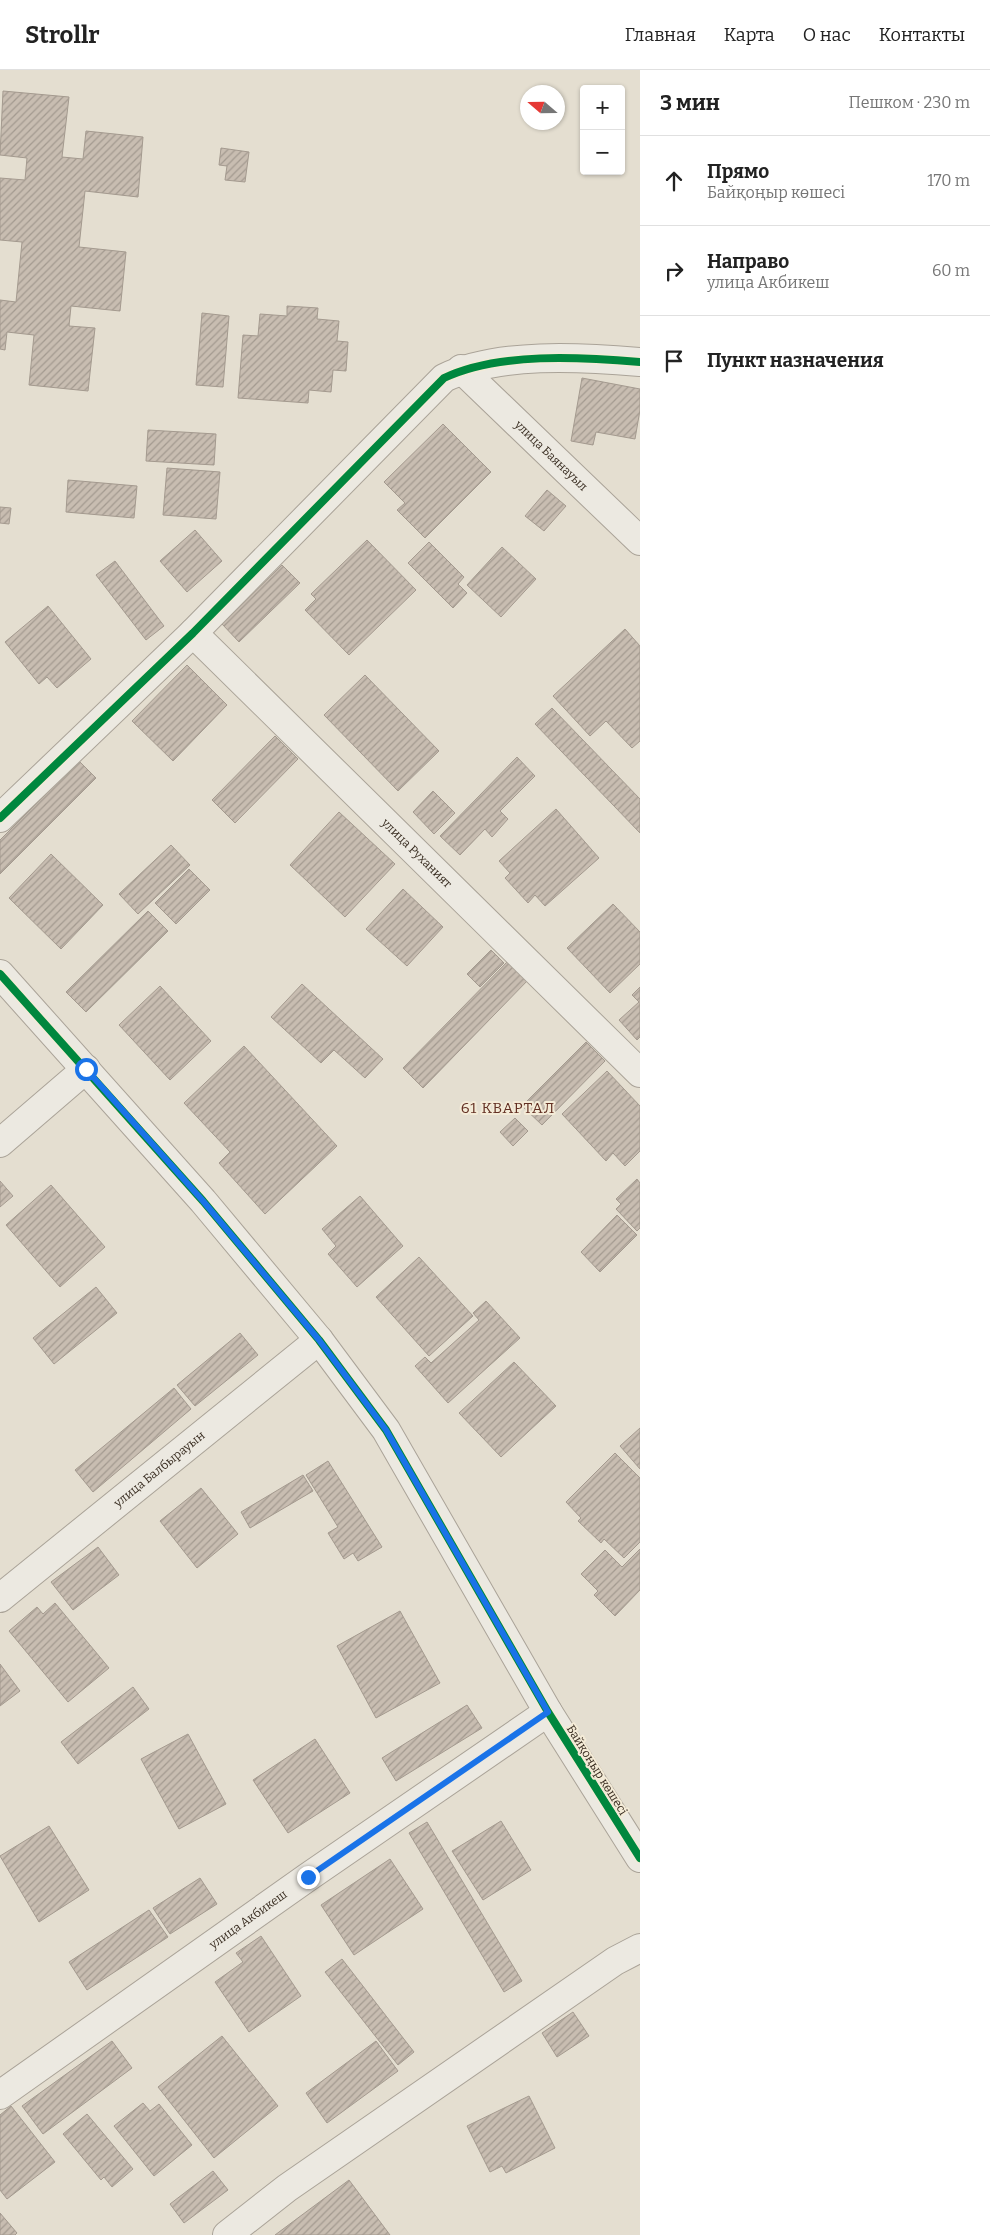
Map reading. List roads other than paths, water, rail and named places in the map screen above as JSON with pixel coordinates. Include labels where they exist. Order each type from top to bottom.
[{"type":"street","points":[[0,818],[194,633],[444,378],[462,369],[510,360],[607,359],[640,362]]},
{"type":"street","name":"улица Баянауыл","points":[[462,369],[640,541]]},
{"type":"street","name":"улица Руханият","points":[[194,633],[640,1073]]},
{"type":"street","name":"Байқоңыр көшесі","points":[[0,974],[203,1201],[319,1340],[386,1430],[548,1712],[640,1858]]},
{"type":"street","points":[[0,1144],[86,1069]]},
{"type":"street","name":"улица Балбырауын","points":[[0,1598],[319,1340]]},
{"type":"street","name":"улица Акбикеш","points":[[0,2095],[308,1877],[548,1712]]},
{"type":"street","points":[[227,2235],[296,2183],[607,1967],[640,1948]]},
{"type":"district","name":"61 КВАРТАЛ","points":[[508,1108]]}]
